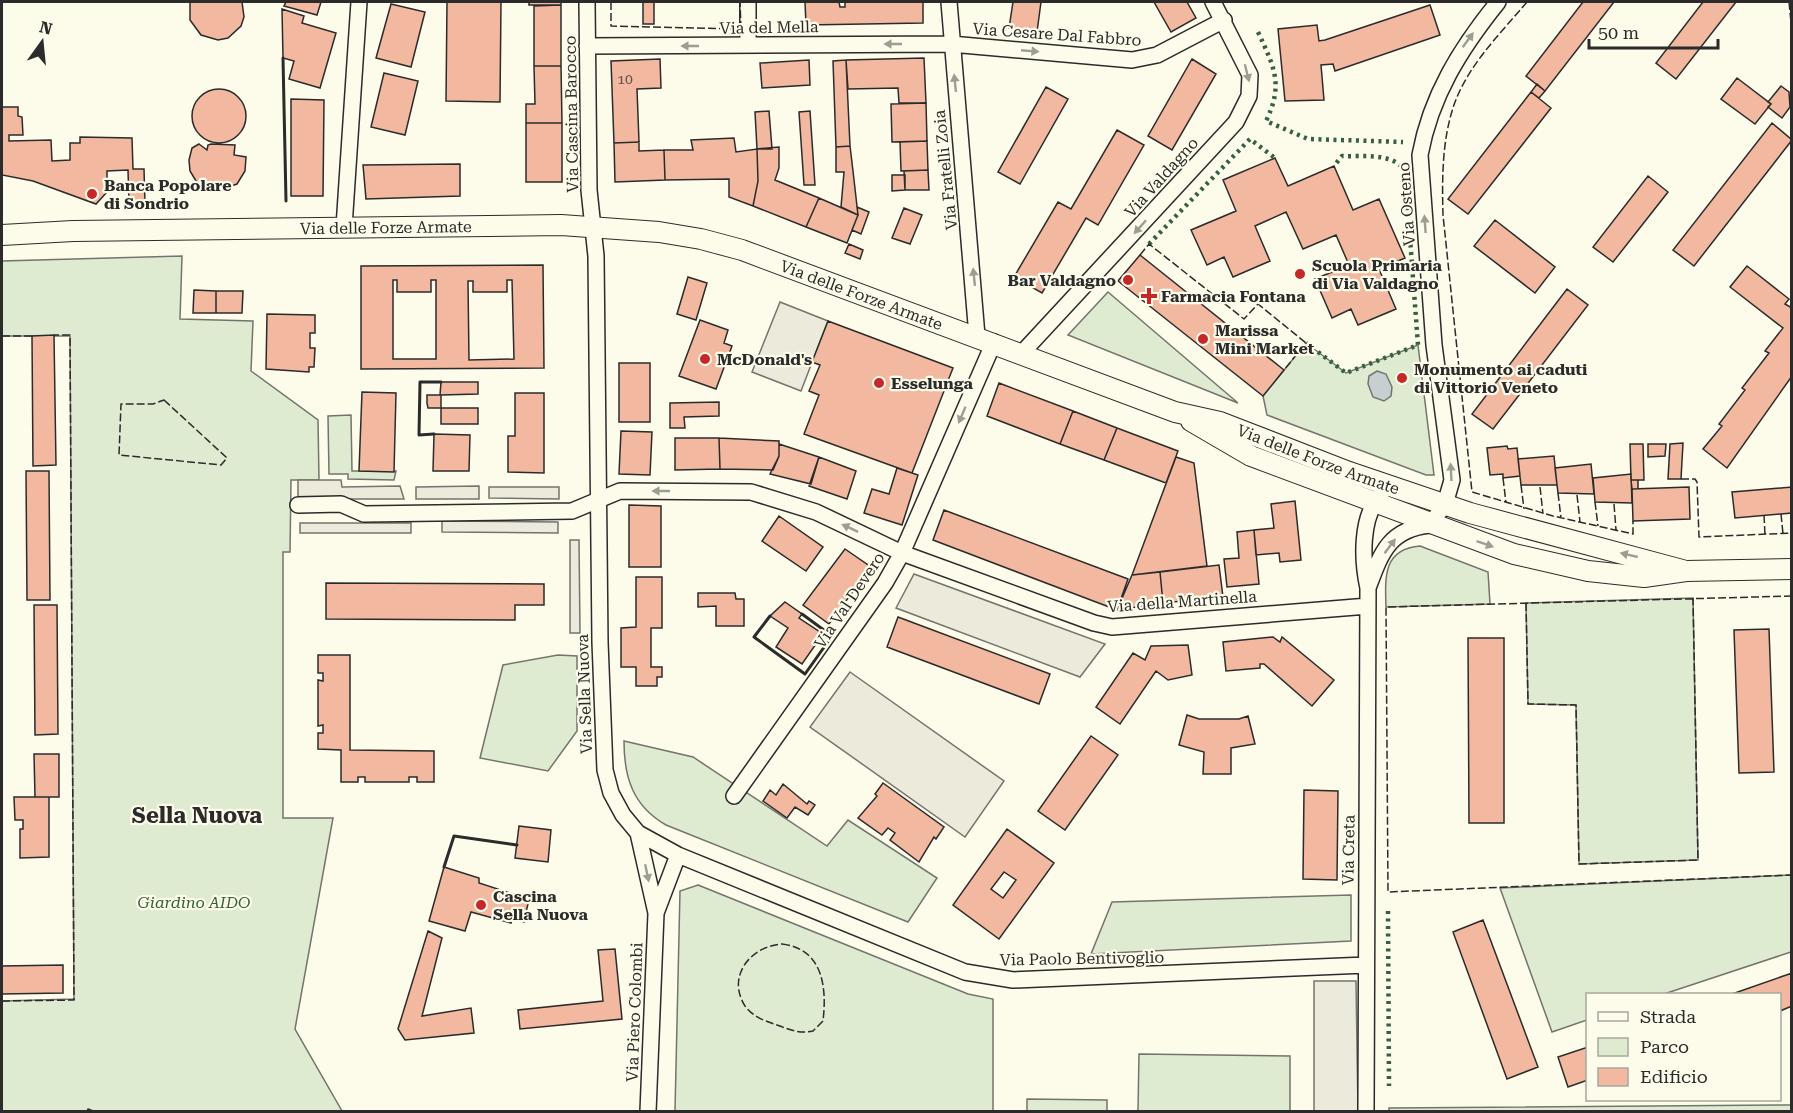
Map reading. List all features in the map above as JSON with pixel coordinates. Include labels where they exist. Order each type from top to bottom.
[{"type":"street","points":[[344,227],[359,2]]},
{"type":"street","name":"Via Cascina Barocco","points":[[587,2],[590,190],[593,226]]},
{"type":"street","points":[[748,2],[748,45]]},
{"type":"street","name":"Via Fratelli Zoia","points":[[949,2],[951,44],[977,307],[985,339]]},
{"type":"street","name":"Via Valdagno","points":[[1022,353],[1236,122],[1250,96],[1250,75],[1214,2]]},
{"type":"street","name":"Via Osteno","points":[[1430,525],[1445,504],[1452,480],[1434,345],[1420,155],[1424,133],[1446,76],[1465,43],[1498,2]]},
{"type":"street","name":"Via Cesare Dal Fabbro","points":[[951,44],[1143,59],[1171,49],[1224,20]]},
{"type":"street","name":"Via del Mella","points":[[587,46],[951,44]]},
{"type":"street","name":"Via delle Forze Armate","points":[[2,235],[73,231],[593,226],[659,232],[724,244],[985,339],[1175,412],[1220,422],[1390,486],[1554,538],[1686,572]]},
{"type":"street","name":"Via Sella Nuova","points":[[593,226],[597,302],[600,642],[605,770],[611,793],[623,815],[638,833],[678,855]]},
{"type":"street","name":"Via Val Devero","points":[[734,796],[885,583],[902,553],[985,339]]},
{"type":"street","name":"Via delle Forze Armate","points":[[1175,412],[1251,456],[1430,525],[1514,554],[1588,571],[1644,577],[1686,572],[1791,569]]},
{"type":"street","points":[[1251,456],[1266,440]]},
{"type":"street","points":[[1326,463],[1327,486]]},
{"type":"street","points":[[1373,502],[1390,486]]},
{"type":"street","name":"Via della Martinella","points":[[599,498],[620,491],[751,492],[816,512],[902,553],[1094,623],[1113,627],[1368,606]]},
{"type":"street","points":[[297,505],[341,504],[363,514],[572,511],[599,498]]},
{"type":"street","name":"Via Creta","points":[[1366,1112],[1368,588],[1365,572],[1367,530],[1373,502]]},
{"type":"street","name":"Via Creta","points":[[1368,588],[1377,565],[1398,535],[1411,527],[1430,525]]},
{"type":"street","name":"Via Piero Colombi","points":[[638,833],[656,913],[648,1112]]},
{"type":"street","name":"Via Piero Colombi","points":[[656,913],[678,855]]},
{"type":"street","name":"Via Paolo Bentivoglio","points":[[678,855],[965,972],[985,977],[1037,979],[1347,968],[1366,965]]},
{"type":"green space","name":"Giardino AIDO","points":[[182,256],[180,319],[253,321],[251,371],[318,420],[319,480],[291,480],[290,552],[283,552],[283,818],[333,818],[295,1029],[342,1111],[2,1111],[2,1001],[74,999],[70,336],[2,336],[2,261]]},
{"type":"green space","points":[[1108,292],[1238,403],[1068,335]]},
{"type":"green space","points":[[1306,343],[1346,373],[1418,345],[1434,475],[1426,475],[1267,415],[1263,396]]},
{"type":"green space","points":[[351,415],[352,471],[396,471],[394,480],[348,479],[348,474],[329,474],[328,416]]},
{"type":"green space","points":[[1420,546],[1488,572],[1490,604],[1386,607],[1389,566],[1399,553],[1408,548]]},
{"type":"green space","points":[[1693,598],[1698,860],[1579,864],[1576,705],[1528,704],[1526,603]]},
{"type":"green space","points":[[558,655],[577,656],[577,731],[548,771],[480,758],[503,665]]},
{"type":"green space","points":[[624,741],[693,757],[827,846],[848,820],[937,878],[908,922],[666,825],[646,809],[633,790],[626,767]]},
{"type":"green space","points":[[1791,875],[1791,952],[1667,993],[1586,993],[1586,1020],[1552,1032],[1500,888]]},
{"type":"green space","points":[[698,885],[968,994],[993,999],[993,1111],[675,1111],[680,891]]},
{"type":"green space","points":[[1351,895],[1351,941],[1091,954],[1112,902]]},
{"type":"green space","points":[[1139,1054],[1290,1056],[1290,1111],[1138,1111]]},
{"type":"green space","points":[[1027,1099],[1107,1100],[1107,1111],[1027,1111]]},
{"type":"green space","points":[[1791,1105],[1791,1112],[1389,1111],[1389,1108]]},
{"type":"shaded area","points":[[780,302],[828,321],[801,391],[752,372]]},
{"type":"shaded area","points":[[1377,371],[1386,374],[1392,387],[1391,396],[1384,401],[1373,397],[1368,384],[1369,376]]},
{"type":"shaded area","points":[[298,480],[341,480],[342,487],[400,486],[404,499],[298,499]]},
{"type":"shaded area","points":[[479,486],[479,499],[416,499],[416,487]]},
{"type":"shaded area","points":[[489,487],[559,487],[559,499],[489,498]]},
{"type":"shaded area","points":[[442,521],[558,522],[558,533],[442,532]]},
{"type":"shaded area","points":[[300,523],[411,523],[411,533],[300,533]]},
{"type":"shaded area","points":[[570,540],[579,540],[580,633],[570,633]]},
{"type":"shaded area","points":[[914,574],[1105,644],[1080,677],[896,608]]},
{"type":"shaded area","points":[[850,672],[1004,781],[965,837],[810,727]]},
{"type":"shaded area","points":[[1314,981],[1356,981],[1358,1111],[1314,1111]]},
{"type":"building","points":[[190,2],[242,2],[244,17],[241,26],[228,38],[218,40],[201,35],[190,20]]},
{"type":"building","points":[[286,2],[321,2],[317,15],[284,6]]},
{"type":"building","points":[[447,2],[501,2],[500,102],[446,101]]},
{"type":"building","points":[[529,2],[561,2],[561,5],[529,5]]},
{"type":"building","points":[[643,2],[654,2],[654,24],[643,24]]},
{"type":"building","points":[[805,2],[839,2],[840,7],[845,7],[845,2],[923,2],[923,23],[806,25]]},
{"type":"building","points":[[1013,2],[1041,2],[1037,32],[1009,28]]},
{"type":"building","points":[[1154,2],[1187,2],[1196,18],[1171,32]]},
{"type":"building","points":[[1583,2],[1614,2],[1545,91],[1526,76]]},
{"type":"building","points":[[1703,2],[1736,2],[1676,79],[1656,63]]},
{"type":"building","points":[[391,4],[425,12],[411,67],[376,58]]},
{"type":"building","points":[[561,5],[561,66],[534,66],[534,6]]},
{"type":"building","points":[[1430,5],[1440,35],[1335,71],[1333,64],[1321,65],[1324,100],[1285,101],[1278,29],[1317,25],[1319,41]]},
{"type":"building","points":[[282,9],[304,16],[302,23],[336,33],[320,88],[289,79],[294,61],[283,58]]},
{"type":"building","points":[[924,58],[926,103],[899,103],[898,88],[848,89],[846,60]]},
{"type":"building","points":[[660,59],[661,88],[637,89],[639,142],[614,143],[611,61]]},
{"type":"building","points":[[1192,59],[1216,74],[1172,150],[1148,136]]},
{"type":"building","points":[[809,60],[810,85],[762,88],[760,63]]},
{"type":"building","points":[[846,60],[850,146],[836,147],[833,61]]},
{"type":"building","points":[[534,66],[561,66],[562,123],[526,123],[526,104],[535,104]]},
{"type":"building","points":[[384,73],[418,81],[405,135],[371,127]]},
{"type":"building","points":[[1737,78],[1771,104],[1755,124],[1721,99]]},
{"type":"building","points":[[1537,84],[1545,91],[1539,98],[1531,92]]},
{"type":"building","points":[[1781,86],[1789,92],[1790,107],[1782,118],[1768,107],[1771,104],[1768,102]]},
{"type":"building","points":[[1046,87],[1068,99],[1020,184],[998,172]]},
{"type":"building","points":[[214,89],[224,89],[234,93],[242,101],[246,116],[242,131],[234,139],[224,143],[214,143],[204,139],[196,131],[192,121],[192,111],[196,101],[204,93]]},
{"type":"building","points":[[1531,92],[1551,108],[1468,214],[1448,199]]},
{"type":"building","points":[[291,99],[324,100],[323,196],[291,196]]},
{"type":"building","points":[[926,103],[927,141],[892,142],[891,104]]},
{"type":"building","points":[[2,107],[18,107],[18,116],[22,117],[23,135],[9,135],[9,141],[51,140],[52,161],[70,160],[70,143],[80,143],[80,137],[132,138],[133,169],[144,169],[145,203],[129,204],[128,170],[107,171],[107,192],[96,204],[33,181],[2,175]]},
{"type":"building","points":[[769,111],[772,149],[757,149],[755,112]]},
{"type":"building","points":[[810,111],[815,185],[804,185],[799,112]]},
{"type":"building","points":[[526,123],[562,123],[562,182],[526,182]]},
{"type":"building","points":[[1772,123],[1792,140],[1694,266],[1673,250]]},
{"type":"building","points":[[1117,130],[1144,145],[1098,225],[1086,218],[1042,293],[1014,277],[1058,202],[1071,209]]},
{"type":"building","points":[[734,138],[736,152],[757,149],[758,181],[753,206],[729,197],[729,179],[665,180],[664,150],[693,150],[691,140]]},
{"type":"building","points":[[927,141],[928,170],[901,171],[900,142]]},
{"type":"building","points":[[639,142],[639,151],[664,150],[665,180],[615,182],[614,143]]},
{"type":"building","points":[[199,144],[207,150],[208,145],[211,144],[235,145],[234,155],[246,157],[245,171],[237,184],[216,191],[205,188],[196,181],[190,171],[189,160],[192,148]]},
{"type":"building","points":[[850,146],[858,215],[841,207],[844,172],[836,172],[836,147]]},
{"type":"building","points":[[779,147],[779,168],[775,180],[819,198],[806,227],[753,206],[758,181],[757,149]]},
{"type":"building","points":[[1275,158],[1288,186],[1334,166],[1353,210],[1379,199],[1405,258],[1379,269],[1396,309],[1358,325],[1351,309],[1332,318],[1315,279],[1349,265],[1336,235],[1303,249],[1286,212],[1255,226],[1270,261],[1233,277],[1224,257],[1207,265],[1191,230],[1236,211],[1223,180]]},
{"type":"building","points":[[460,164],[460,196],[366,199],[363,165]]},
{"type":"building","points":[[928,170],[929,190],[905,190],[904,171]]},
{"type":"building","points":[[892,175],[905,175],[905,190],[892,191]]},
{"type":"building","points":[[1648,176],[1668,192],[1613,262],[1593,247]]},
{"type":"building","points":[[819,198],[858,215],[847,243],[806,227]]},
{"type":"building","points":[[857,207],[869,212],[861,234],[852,230],[858,215]]},
{"type":"building","points":[[904,208],[922,215],[910,244],[892,238]]},
{"type":"building","points":[[1495,220],[1555,267],[1535,293],[1474,246]]},
{"type":"building","points":[[849,244],[863,250],[860,259],[845,253]]},
{"type":"building","points":[[1140,255],[1284,370],[1263,396],[1118,281]]},
{"type":"building","points":[[543,265],[544,368],[361,369],[361,266]],"holes":[[[393,280],[397,280],[397,292],[431,292],[431,280],[436,280],[436,359],[393,359]],[[507,280],[512,280],[514,359],[469,360],[468,281],[473,281],[473,292],[507,292]]]},
{"type":"building","points":[[1747,266],[1789,299],[1785,304],[1792,308],[1792,376],[1727,468],[1703,449],[1722,426],[1719,424],[1745,390],[1742,388],[1769,353],[1765,351],[1783,328],[1730,287]]},
{"type":"building","points":[[688,277],[707,283],[696,320],[677,314]]},
{"type":"building","points":[[1567,289],[1588,305],[1493,429],[1472,414]]},
{"type":"building","points":[[194,290],[216,291],[216,313],[193,313]]},
{"type":"building","points":[[216,291],[243,291],[242,313],[216,313]]},
{"type":"building","points":[[267,314],[315,315],[315,333],[310,333],[310,348],[315,348],[314,367],[309,367],[309,372],[266,369]]},
{"type":"building","points":[[700,320],[728,330],[724,343],[732,346],[716,389],[679,376]]},
{"type":"building","points":[[828,321],[953,368],[912,473],[804,434],[819,395],[809,391],[820,365],[812,362]]},
{"type":"building","points":[[54,335],[56,465],[33,466],[32,336]]},
{"type":"building","points":[[619,363],[650,363],[650,422],[619,422]]},
{"type":"building","points":[[441,382],[478,382],[478,394],[441,395],[441,408],[428,408],[427,395],[440,395]]},
{"type":"building","points":[[999,383],[1073,411],[1060,444],[987,416]]},
{"type":"building","points":[[362,392],[396,393],[394,472],[359,471]]},
{"type":"building","points":[[515,393],[544,393],[544,473],[508,472],[508,436],[515,436]]},
{"type":"building","points":[[719,402],[719,416],[684,417],[685,428],[670,428],[670,403]]},
{"type":"building","points":[[441,408],[478,408],[478,424],[441,424]]},
{"type":"building","points":[[1073,411],[1117,428],[1104,460],[1060,444]]},
{"type":"building","points":[[1117,428],[1178,451],[1166,483],[1104,460]]},
{"type":"building","points":[[621,431],[652,432],[650,475],[619,474]]},
{"type":"building","points":[[434,434],[470,435],[469,471],[433,471]]},
{"type":"building","points":[[675,438],[719,438],[720,469],[675,470]]},
{"type":"building","points":[[719,438],[779,441],[779,456],[773,470],[720,469]]},
{"type":"building","points":[[1683,443],[1681,479],[1668,479],[1670,444]]},
{"type":"building","points":[[779,444],[819,457],[811,484],[770,474],[779,456]]},
{"type":"building","points":[[1630,444],[1643,444],[1644,480],[1631,480]]},
{"type":"building","points":[[1648,444],[1666,444],[1665,456],[1648,457]]},
{"type":"building","points":[[1507,446],[1508,449],[1517,448],[1520,476],[1503,478],[1503,474],[1490,475],[1487,448]]},
{"type":"building","points":[[1554,456],[1557,485],[1521,485],[1518,459]]},
{"type":"building","points":[[819,457],[856,471],[847,499],[809,486]]},
{"type":"building","points":[[1176,457],[1194,463],[1207,566],[1132,575]]},
{"type":"building","points":[[1591,464],[1594,494],[1558,493],[1555,468]]},
{"type":"building","points":[[897,468],[918,475],[902,525],[864,513],[872,489],[889,494]]},
{"type":"building","points":[[26,471],[49,471],[50,600],[27,600]]},
{"type":"building","points":[[1631,474],[1632,503],[1595,502],[1593,478]]},
{"type":"building","points":[[1631,480],[1638,480],[1638,489],[1632,489]]},
{"type":"building","points":[[1689,487],[1690,519],[1633,521],[1632,489]]},
{"type":"building","points":[[1792,487],[1792,513],[1735,518],[1732,492]]},
{"type":"building","points":[[1295,501],[1301,560],[1280,562],[1279,553],[1256,555],[1254,530],[1274,528],[1271,504]]},
{"type":"building","points":[[629,505],[661,506],[661,567],[629,567]]},
{"type":"building","points":[[944,510],[1128,579],[1117,610],[933,540]]},
{"type":"building","points":[[779,516],[823,547],[806,571],[762,541]]},
{"type":"building","points":[[1254,530],[1259,584],[1227,587],[1224,559],[1239,558],[1237,532]]},
{"type":"building","points":[[845,549],[871,567],[829,624],[803,605]]},
{"type":"building","points":[[1219,565],[1223,597],[1163,603],[1160,572]]},
{"type":"building","points":[[1160,572],[1163,603],[1117,610],[1132,575]]},
{"type":"building","points":[[636,577],[662,577],[662,628],[651,628],[651,667],[662,667],[662,677],[657,677],[657,686],[636,686],[636,667],[621,667],[621,628],[636,627]]},
{"type":"building","points":[[326,583],[544,584],[544,605],[515,605],[515,620],[326,619]]},
{"type":"building","points":[[698,593],[735,593],[736,599],[744,599],[744,626],[716,626],[716,606],[698,607]]},
{"type":"building","points":[[785,602],[802,614],[799,618],[823,634],[802,664],[776,647],[788,628],[770,616]]},
{"type":"building","points":[[34,605],[57,605],[58,734],[35,735]]},
{"type":"building","points":[[898,617],[1050,674],[1039,704],[887,647]]},
{"type":"building","points":[[1769,629],[1774,772],[1739,773],[1734,630]]},
{"type":"building","points":[[1273,637],[1280,642],[1282,637],[1334,680],[1312,706],[1264,664],[1260,664],[1260,668],[1226,671],[1223,642]]},
{"type":"building","points":[[1468,638],[1504,638],[1504,823],[1469,823]]},
{"type":"building","points":[[1188,645],[1192,675],[1168,680],[1156,671],[1120,724],[1096,707],[1133,653],[1145,660],[1151,646]]},
{"type":"building","points":[[318,655],[350,655],[350,750],[434,751],[434,782],[417,782],[417,777],[409,777],[409,782],[365,782],[365,777],[358,777],[358,782],[341,782],[341,750],[318,749],[318,733],[323,733],[323,725],[318,726],[318,680],[323,681],[323,673],[318,673]]},
{"type":"building","points":[[1187,715],[1199,719],[1239,719],[1248,716],[1255,744],[1231,748],[1231,774],[1203,774],[1204,752],[1179,745]]},
{"type":"building","points":[[1091,736],[1118,755],[1065,830],[1038,811]]},
{"type":"building","points":[[34,754],[59,754],[59,797],[35,797]]},
{"type":"building","points":[[883,783],[944,827],[936,839],[934,837],[919,862],[890,840],[895,833],[888,828],[882,835],[858,818],[877,796],[875,794]]},
{"type":"building","points":[[783,784],[807,804],[809,801],[815,805],[808,815],[795,807],[787,818],[763,801],[770,790],[776,795]]},
{"type":"building","points":[[1304,790],[1338,791],[1337,880],[1303,879]]},
{"type":"building","points":[[14,797],[49,797],[49,857],[20,858],[20,829],[23,829],[23,820],[15,820]]},
{"type":"building","points":[[519,826],[551,830],[548,862],[515,858]]},
{"type":"building","points":[[1007,829],[1054,863],[999,939],[953,905]],"holes":[[[1004,872],[1016,880],[1003,898],[991,889]]]},
{"type":"building","name":"Cascina Sella Nuova","points":[[444,867],[479,878],[479,883],[529,899],[524,922],[512,918],[511,923],[471,912],[465,931],[429,921]]},
{"type":"building","points":[[1483,920],[1538,1067],[1507,1079],[1453,932]]},
{"type":"building","points":[[428,931],[442,938],[422,1016],[471,1008],[474,1033],[405,1040],[398,1029]]},
{"type":"building","name":"Cascina Sella Nuova","points":[[615,949],[622,1019],[520,1029],[518,1010],[603,1001],[598,950]]},
{"type":"building","points":[[63,965],[63,993],[2,994],[2,966]]},
{"type":"building","points":[[1792,973],[1792,1006],[1781,1011],[1781,993],[1735,993]]},
{"type":"building","points":[[1586,1048],[1586,1081],[1568,1087],[1558,1057]]},
{"type":"hedge","points":[[1258,32],[1269,55],[1276,86],[1266,121],[1308,139],[1403,142]]},
{"type":"hedge","points":[[1149,244],[1250,139],[1275,158]]},
{"type":"hedge","points":[[1306,343],[1346,373],[1418,345],[1405,171],[1393,161],[1377,157],[1342,156],[1334,166]]},
{"type":"hedge","points":[[1388,911],[1389,1086]]},
{"type":"fence","points":[[611,2],[611,26],[741,29],[740,2]]},
{"type":"fence","points":[[1527,2],[1485,52],[1466,79],[1449,121],[1445,148],[1443,215],[1472,492],[1553,516],[1633,534],[1633,521]]},
{"type":"fence","points":[[1789,2],[1792,32]]},
{"type":"fence","points":[[1140,255],[1149,244],[1244,319],[1258,304],[1306,343],[1284,370]]},
{"type":"fence","points":[[2,1001],[74,1000],[70,335],[54,335]]},
{"type":"fence","points":[[2,336],[32,336]]},
{"type":"fence","points":[[164,400],[227,458],[221,465],[119,455],[121,404],[153,404],[164,400]]},
{"type":"fence","points":[[1503,478],[1506,503]]},
{"type":"fence","points":[[1681,479],[1695,479],[1697,482],[1699,537],[1792,533]]},
{"type":"fence","points":[[1521,485],[1524,509]]},
{"type":"fence","points":[[1540,487],[1543,514]]},
{"type":"fence","points":[[1558,493],[1561,518]]},
{"type":"fence","points":[[1577,495],[1580,522]]},
{"type":"fence","points":[[1595,502],[1598,526]]},
{"type":"fence","points":[[1614,504],[1616,530]]},
{"type":"fence","points":[[1781,514],[1783,534]]},
{"type":"fence","points":[[1764,515],[1765,535]]},
{"type":"fence","points":[[1792,596],[1386,607],[1388,892],[1792,875]]},
{"type":"fence","points":[[1526,603],[1528,704],[1576,705],[1579,864],[1698,860],[1693,598]]},
{"type":"fence","points":[[782,944],[796,947],[806,953],[814,962],[823,983],[823,1021],[813,1031],[795,1031],[768,1022],[748,1010],[740,995],[738,984],[745,964],[760,950],[782,944]]},
{"type":"fence","points":[[87,1112],[88,1109],[96,1112]]},
{"type":"wall","points":[[283,58],[286,201]]},
{"type":"wall","points":[[434,434],[419,435],[420,382],[441,382]]},
{"type":"wall","points":[[770,616],[754,637],[805,674],[832,636],[802,614]]},
{"type":"wall","points":[[444,867],[454,836],[517,845]]},
{"type":"place","name":"Banca Popolare di Sondrio","points":[[92,194]]},
{"type":"place","name":"Scuola Primaria di Via Valdagno","points":[[1300,274]]},
{"type":"place","name":"Bar Valdagno","points":[[1128,280]]},
{"type":"place","name":"Farmacia Fontana","points":[[1149,296]]},
{"type":"place","name":"Marissa Mini Market","points":[[1203,339]]},
{"type":"place","name":"McDonald's","points":[[705,359]]},
{"type":"place","name":"Monumento ai caduti di Vittorio Veneto","points":[[1402,378]]},
{"type":"place","name":"Esselunga","points":[[879,383]]},
{"type":"place","name":"Cascina Sella Nuova","points":[[481,905]]},
{"type":"district","name":"Sella Nuova","points":[[197,815]]}]
